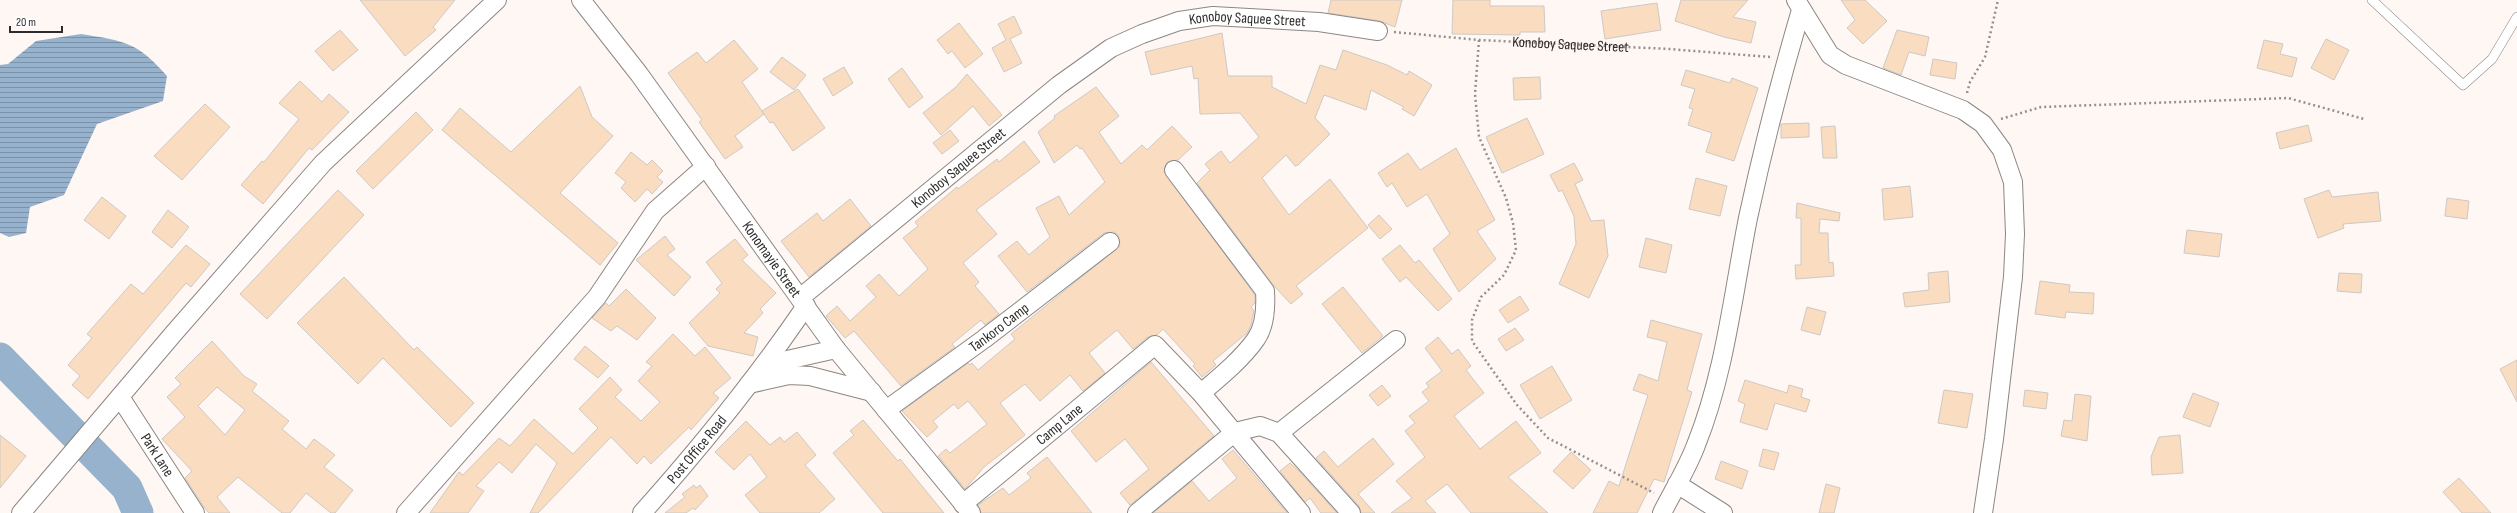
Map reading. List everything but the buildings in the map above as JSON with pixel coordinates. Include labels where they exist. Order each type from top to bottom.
[{"type":"street","points":[[21,513],[323,163],[497,0]]},
{"type":"street","name":"Konomayie Street","points":[[581,0],[639,74],[836,349],[967,508]]},
{"type":"street","points":[[1799,5],[1830,55],[1846,65],[1963,110],[1983,124],[2002,150],[2013,182],[2015,234],[2006,331],[1983,513]]},
{"type":"street","points":[[1665,507],[1696,446],[1718,372],[1749,217],[1799,5]]},
{"type":"street","name":"Konoboy Saquee Street","points":[[803,302],[1059,85],[1111,48],[1142,34],[1179,21],[1213,16],[1318,22],[1378,31]]},
{"type":"street","points":[[406,513],[597,297],[655,212],[706,166]]},
{"type":"street","points":[[1174,170],[1265,291],[1266,311],[1256,338],[1223,374],[1201,393],[1302,513]]},
{"type":"street","name":"Tankoro Camp","points":[[886,410],[984,339],[1110,242]]},
{"type":"street","name":"Post Office Road","points":[[642,513],[694,455],[765,365],[803,302]]},
{"type":"street","points":[[1279,433],[1396,340]]},
{"type":"street","name":"Camp Lane","points":[[967,508],[1155,345],[1201,393]]},
{"type":"street","points":[[765,365],[836,349]]},
{"type":"street","points":[[749,384],[789,375],[810,376],[872,392]]},
{"type":"street","name":"Park Lane","points":[[120,397],[195,513]]},
{"type":"street","points":[[1137,513],[1235,432],[1260,426],[1279,433],[1351,513]]},
{"type":"street","points":[[1677,484],[1724,513]]},
{"type":"lane","points":[[2372,0],[2463,85],[2492,59],[2517,17]]},
{"type":"path","points":[[1963,110],[1970,82],[1985,56],[1998,0]]},
{"type":"path","name":"Konoboy Saquee Street","points":[[1378,31],[1479,40],[1669,49],[1786,59]]},
{"type":"path","points":[[1479,40],[1474,94],[1479,137],[1506,198],[1513,222],[1516,250],[1504,275],[1481,297],[1472,320],[1472,341],[1517,405],[1548,438],[1665,507]]},
{"type":"path","points":[[1983,124],[2041,107],[2288,98],[2364,120]]},
{"type":"water","points":[[81,34],[120,41],[147,56],[167,76],[163,101],[97,124],[64,195],[30,207],[26,233],[9,237],[0,233],[0,65],[8,64],[36,41]]},
{"type":"waterway","points":[[0,358],[127,488],[138,513]]}]
